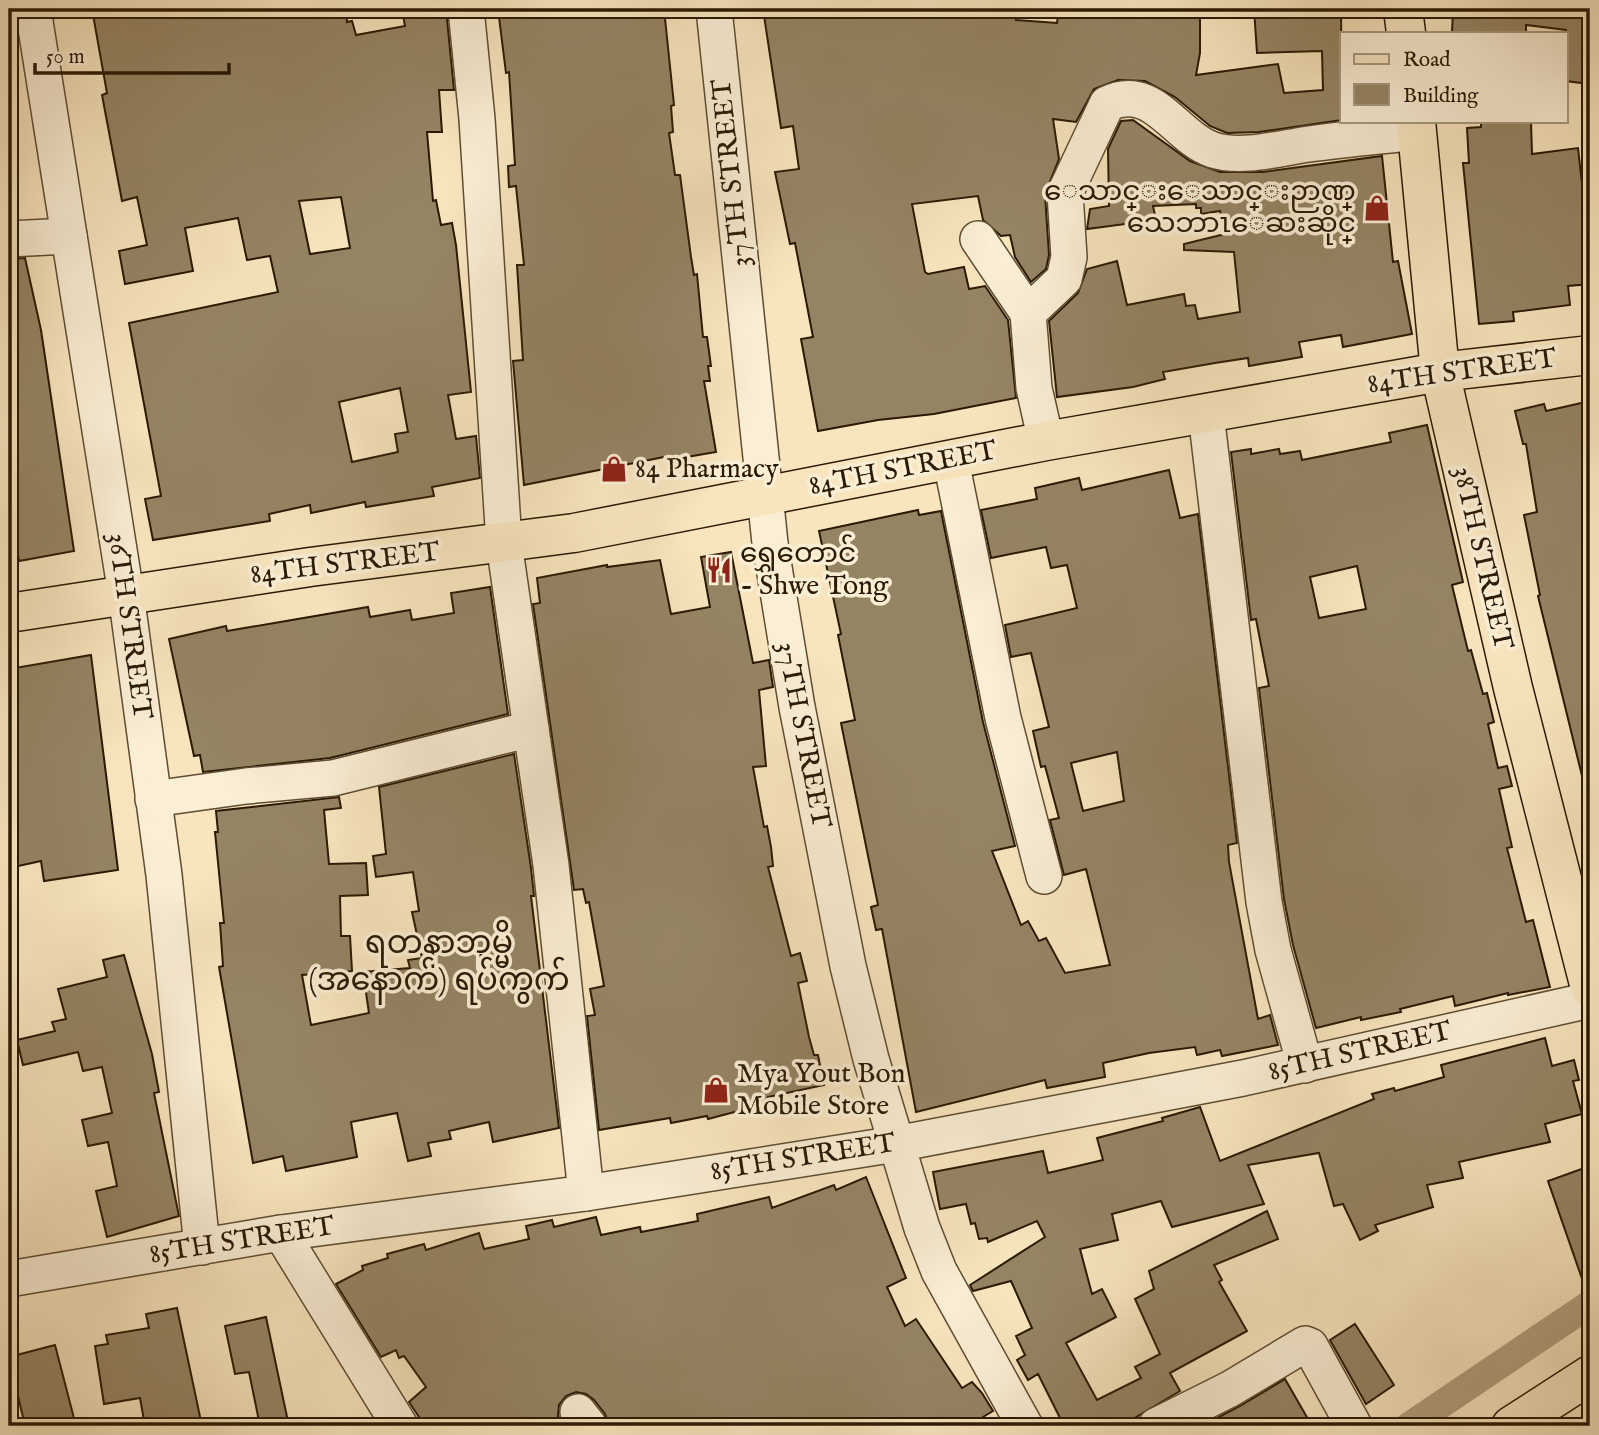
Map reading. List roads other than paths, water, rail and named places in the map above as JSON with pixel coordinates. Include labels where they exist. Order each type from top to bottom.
[{"type":"main road","points":[[1403,9],[1406,32]]},
{"type":"main road","name":"38TH STREET","points":[[1416,126],[1440,372],[1513,688],[1590,988]]},
{"type":"main road","name":"84TH STREET","points":[[9,613],[310,567],[574,533],[1046,441],[1440,372],[1590,355]]},
{"type":"main road","points":[[1511,1426],[1590,1375]]},
{"type":"street","name":"36TH STREET","points":[[33,9],[126,594],[153,799],[202,1247]]},
{"type":"street","points":[[466,9],[477,119],[504,543],[551,865],[586,1193]]},
{"type":"street","name":"37TH STREET","points":[[714,9],[782,622],[830,877],[868,1046],[896,1144],[939,1271],[1025,1426]]},
{"type":"street","points":[[1028,313],[1065,279],[1069,257],[1065,193],[1101,113],[1116,100],[1146,101],[1163,111],[1190,139],[1226,153],[1416,126]]},
{"type":"street","points":[[9,239],[69,236]]},
{"type":"street","points":[[978,239],[1028,313],[1027,332],[1034,387],[1046,441]]},
{"type":"street","points":[[1206,414],[1264,901],[1273,950],[1305,1065]]},
{"type":"street","points":[[951,461],[1003,718],[1044,876]]},
{"type":"street","points":[[153,799],[246,786],[333,778],[531,729]]},
{"type":"street","name":"85TH STREET","points":[[9,1279],[281,1233],[586,1193],[896,1144],[1305,1065],[1590,1000]]},
{"type":"street","points":[[281,1233],[400,1426]]},
{"type":"street","points":[[1156,1426],[1230,1389],[1305,1345],[1310,1346],[1354,1426]]},
{"type":"waterway","points":[[1409,1426],[1590,1304]]},
{"type":"place","name":"ေသာင္းေသာင္းဉာဏ္ သေဘာၤေဆးဆိုင္","points":[[1377,208]]},
{"type":"place","name":"84 Pharmacy","points":[[614,469]]},
{"type":"place","name":"ရွှေတောင် - Shwe Tong","points":[[719,570]]},
{"type":"place","name":"Mya Yout Bon Mobile Store","points":[[716,1090]]},
{"type":"district","name":"ရတနာဘုမ္မိ (အနောက်) ရပ်ကွက်","points":[[439,962]]}]
